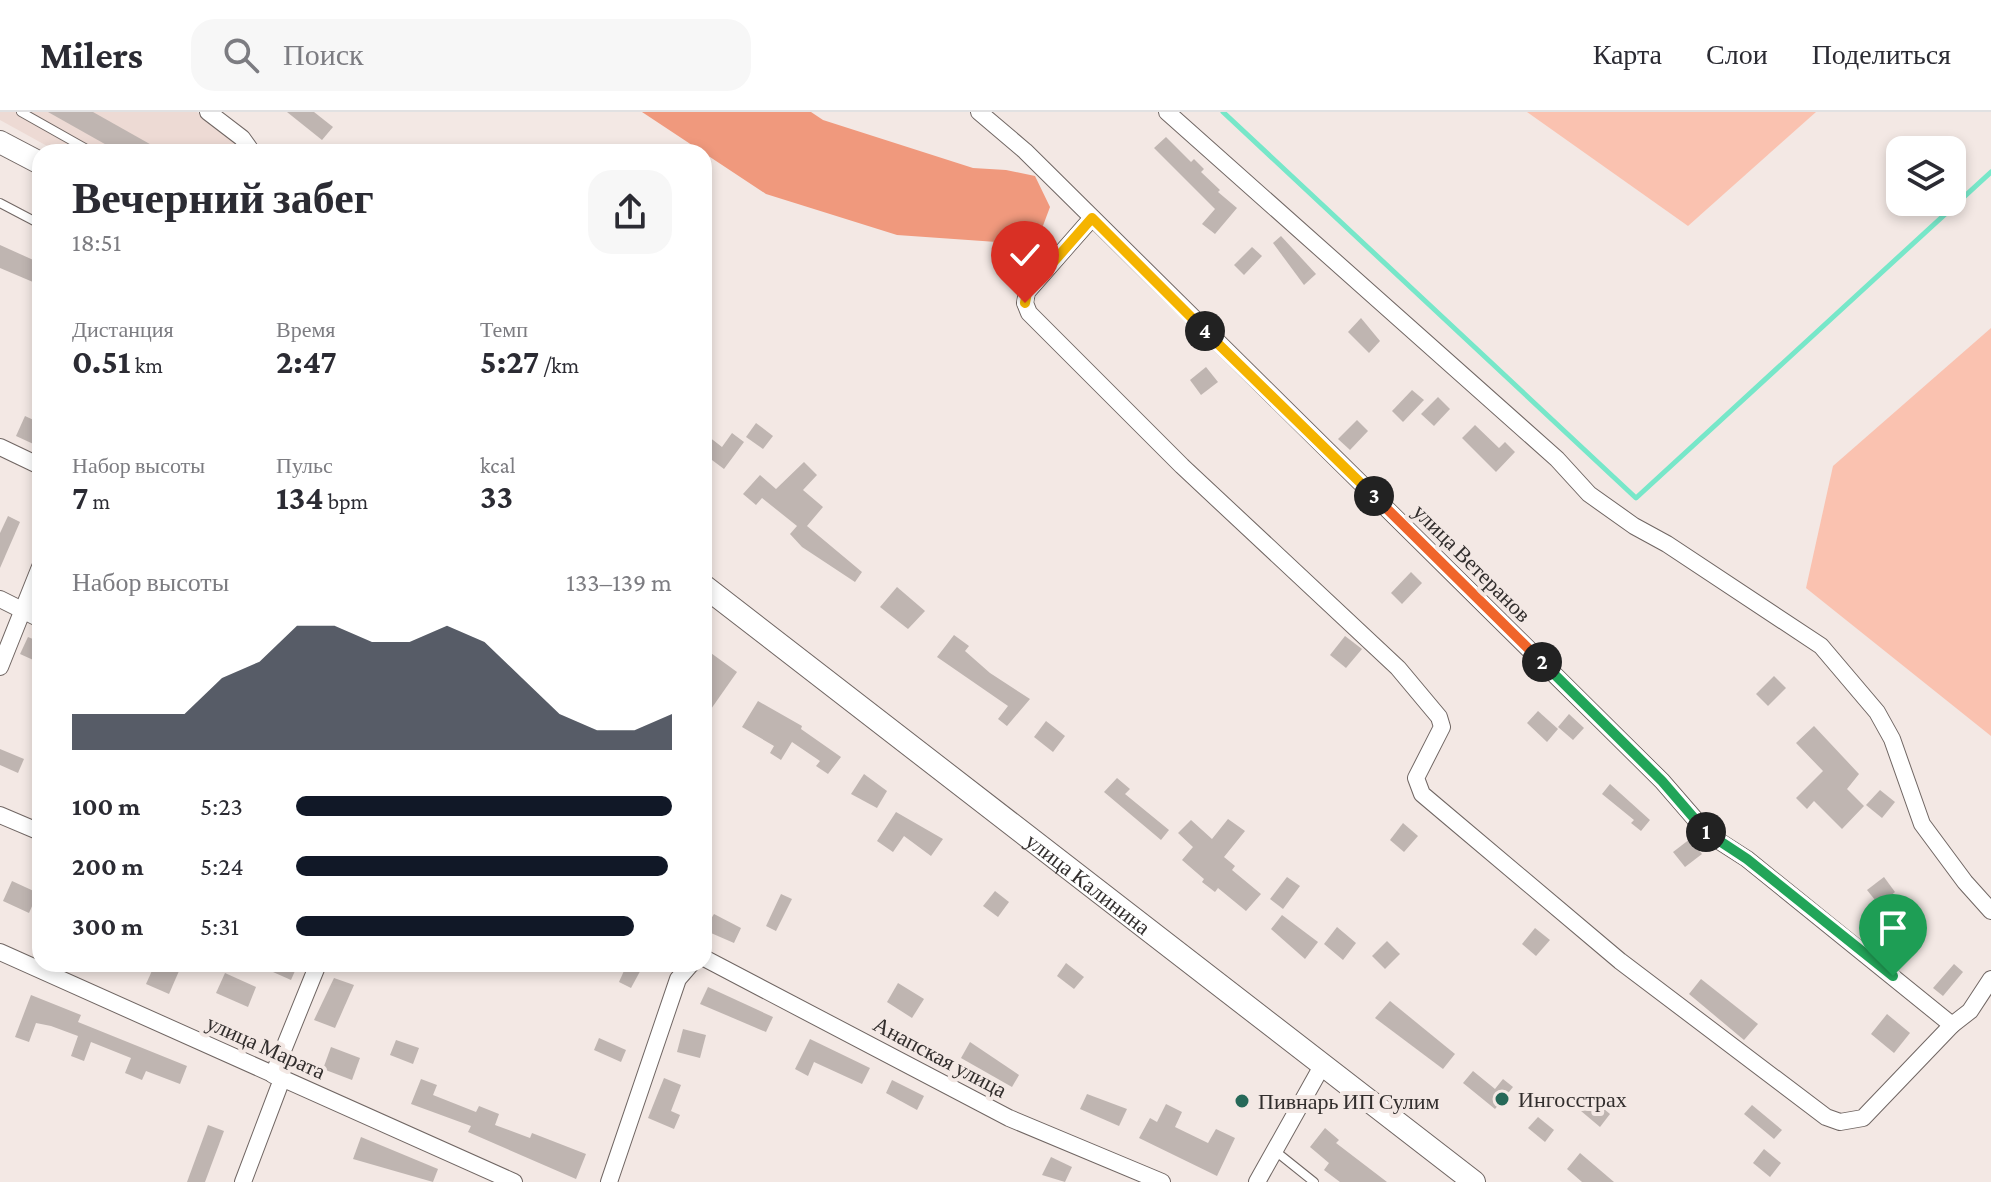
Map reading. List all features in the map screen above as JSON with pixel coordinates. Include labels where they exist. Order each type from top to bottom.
[{"type":"main road","points":[[0,142],[32,159]]},
{"type":"main road","name":"улица Калинина","points":[[712,592],[1474,1182]]},
{"type":"street","points":[[208,112],[246,144]]},
{"type":"street","name":"улица Ветеранов","points":[[979,112],[1025,151],[1662,781],[1708,834],[1759,869],[1952,1025]]},
{"type":"street","points":[[1167,112],[1557,459],[1589,494],[1821,646],[1877,712],[1892,739],[1922,824],[1947,860],[1991,911]]},
{"type":"street","points":[[1092,218],[1027,292],[1025,303],[1029,313],[1182,466],[1398,668],[1431,707],[1442,727],[1440,737],[1419,768],[1417,786],[1422,794],[1620,961],[1826,1117],[1840,1122],[1863,1118],[1952,1025],[1970,1011],[1991,979]]},
{"type":"street","points":[[0,447],[32,462]]},
{"type":"street","points":[[0,667],[32,588]]},
{"type":"street","points":[[0,599],[32,615]]},
{"type":"street","points":[[0,815],[32,829]]},
{"type":"street","name":"улица Марата","points":[[0,952],[32,966]]},
{"type":"street","name":"Анапская улица","points":[[712,962],[1009,1118],[1162,1182]]},
{"type":"street","name":"улица Марата","points":[[44,972],[514,1182]]},
{"type":"street","points":[[243,1182],[315,972]]},
{"type":"street","points":[[609,1182],[678,979],[684,972]]},
{"type":"street","points":[[1257,1182],[1322,1066]]},
{"type":"lane","points":[[21,112],[78,144]]},
{"type":"lane","points":[[0,203],[32,220]]},
{"type":"lane","points":[[1274,1150],[1314,1182]]},
{"type":"shaded area","points":[[0,112],[197,112],[237,144],[44,144],[0,120]]},
{"type":"shaded area","points":[[642,112],[811,112],[823,120],[973,168],[1035,176],[1050,207],[1041,231],[1025,244],[897,235],[766,194],[712,158],[712,144],[690,144]]},
{"type":"shaded area","points":[[1527,112],[1816,112],[1688,226]]},
{"type":"shaded area","points":[[1991,328],[1991,736],[1806,588],[1833,466]]},
{"type":"building","points":[[48,112],[93,112],[150,144],[105,144]]},
{"type":"building","points":[[287,112],[314,112],[333,127],[322,140]]},
{"type":"building","points":[[1166,137],[1191,162],[1194,159],[1204,169],[1201,172],[1237,208],[1215,234],[1202,224],[1215,209],[1154,148]]},
{"type":"building","points":[[1281,236],[1316,274],[1304,285],[1273,243]]},
{"type":"building","points":[[0,245],[32,259],[32,282],[0,268]]},
{"type":"building","points":[[1252,247],[1262,256],[1244,275],[1234,265]]},
{"type":"building","points":[[1361,318],[1380,341],[1369,353],[1348,332]]},
{"type":"building","points":[[1206,367],[1218,382],[1201,395],[1190,380]]},
{"type":"building","points":[[1412,390],[1424,400],[1403,422],[1392,411]]},
{"type":"building","points":[[1438,397],[1450,409],[1434,426],[1421,414]]},
{"type":"building","points":[[25,416],[32,419],[32,443],[16,436]]},
{"type":"building","points":[[1357,420],[1368,431],[1350,450],[1338,439]]},
{"type":"building","points":[[756,423],[773,436],[763,449],[746,437]]},
{"type":"building","points":[[1475,425],[1499,448],[1505,442],[1515,452],[1496,472],[1462,438]]},
{"type":"building","points":[[732,433],[744,442],[724,469],[712,460],[712,439],[722,447]]},
{"type":"building","points":[[804,462],[817,475],[803,490],[823,507],[807,526],[862,572],[855,582],[802,547],[790,534],[797,526],[762,498],[756,505],[743,494],[760,475],[776,489]]},
{"type":"building","points":[[8,516],[20,522],[0,568],[0,533]]},
{"type":"building","points":[[1411,572],[1422,583],[1402,604],[1391,593]]},
{"type":"building","points":[[897,587],[925,611],[908,629],[880,607]]},
{"type":"building","points":[[954,635],[969,646],[965,651],[990,673],[1030,699],[1007,726],[998,719],[1008,706],[937,657]]},
{"type":"building","points":[[1345,636],[1362,649],[1346,668],[1330,655]]},
{"type":"building","points":[[28,637],[32,639],[32,659],[20,654]]},
{"type":"building","points":[[712,654],[737,672],[712,708]]},
{"type":"building","points":[[1774,676],[1786,688],[1768,706],[1756,694]]},
{"type":"building","points":[[758,701],[802,726],[801,729],[841,757],[828,774],[816,766],[820,761],[792,742],[781,760],[770,753],[774,746],[742,727]]},
{"type":"building","points":[[1538,711],[1558,729],[1547,742],[1527,723]]},
{"type":"building","points":[[1569,714],[1584,728],[1573,740],[1558,727]]},
{"type":"building","points":[[1046,721],[1065,736],[1053,752],[1034,737]]},
{"type":"building","points":[[1814,726],[1859,774],[1847,789],[1864,806],[1842,829],[1814,801],[1807,809],[1796,798],[1823,771],[1796,743]]},
{"type":"building","points":[[0,749],[24,759],[18,773],[0,765]]},
{"type":"building","points":[[864,774],[887,791],[877,808],[851,794]]},
{"type":"building","points":[[1117,778],[1130,789],[1125,794],[1169,830],[1161,840],[1104,792]]},
{"type":"building","points":[[1610,784],[1650,820],[1641,831],[1631,823],[1634,820],[1602,794]]},
{"type":"building","points":[[1880,790],[1895,802],[1882,818],[1866,805]]},
{"type":"building","points":[[896,812],[943,839],[931,856],[904,836],[893,852],[877,841]]},
{"type":"building","points":[[1228,819],[1245,831],[1224,857],[1235,866],[1232,870],[1261,894],[1246,911],[1218,888],[1215,892],[1202,882],[1204,879],[1182,860],[1193,847],[1178,833],[1191,820],[1212,839]]},
{"type":"building","points":[[1403,823],[1418,836],[1404,852],[1390,840]]},
{"type":"building","points":[[1690,839],[1702,854],[1685,867],[1673,852]]},
{"type":"building","points":[[1287,877],[1300,886],[1283,909],[1270,899]]},
{"type":"building","points":[[1884,877],[1895,892],[1879,905],[1867,890]]},
{"type":"building","points":[[12,881],[32,890],[29,913],[3,901]]},
{"type":"building","points":[[995,891],[1009,902],[998,917],[983,906]]},
{"type":"building","points":[[781,894],[792,899],[776,931],[766,926]]},
{"type":"building","points":[[714,914],[741,928],[734,943],[712,933]]},
{"type":"building","points":[[1282,915],[1318,942],[1305,959],[1271,929]]},
{"type":"building","points":[[1337,927],[1356,943],[1343,960],[1324,944]]},
{"type":"building","points":[[1535,928],[1550,940],[1536,956],[1522,944]]},
{"type":"building","points":[[1387,941],[1400,954],[1385,969],[1372,956]]},
{"type":"building","points":[[1066,963],[1084,977],[1074,989],[1057,976]]},
{"type":"building","points":[[1954,964],[1963,972],[1943,996],[1933,988]]},
{"type":"building","points":[[151,972],[179,972],[169,994],[146,984]]},
{"type":"building","points":[[273,972],[294,972],[291,980]]},
{"type":"building","points":[[623,972],[640,972],[631,988],[619,982]]},
{"type":"building","points":[[225,973],[256,987],[248,1007],[216,993]]},
{"type":"building","points":[[334,978],[354,985],[335,1028],[314,1020]]},
{"type":"building","points":[[1701,979],[1758,1024],[1744,1040],[1689,994]]},
{"type":"building","points":[[898,983],[924,999],[912,1018],[887,1002]]},
{"type":"building","points":[[708,987],[773,1017],[766,1032],[700,1004]]},
{"type":"building","points":[[31,995],[81,1015],[78,1022],[187,1066],[180,1084],[146,1071],[142,1080],[125,1073],[131,1058],[91,1042],[84,1061],[71,1056],[78,1036],[51,1026],[36,1023],[29,1042],[15,1037]]},
{"type":"building","points":[[1390,1001],[1455,1054],[1443,1069],[1375,1018]]},
{"type":"building","points":[[1887,1014],[1910,1033],[1894,1053],[1871,1034]]},
{"type":"building","points":[[683,1029],[706,1035],[700,1058],[677,1052]]},
{"type":"building","points":[[599,1038],[626,1050],[621,1062],[594,1050]]},
{"type":"building","points":[[810,1039],[870,1068],[862,1084],[814,1062],[808,1076],[795,1069]]},
{"type":"building","points":[[396,1040],[419,1048],[413,1064],[390,1055]]},
{"type":"building","points":[[970,1042],[1019,1075],[1012,1087],[961,1058]]},
{"type":"building","points":[[331,1047],[360,1058],[352,1080],[323,1069]]},
{"type":"building","points":[[1473,1071],[1495,1089],[1503,1079],[1513,1087],[1495,1109],[1463,1083]]},
{"type":"building","points":[[664,1078],[681,1085],[671,1111],[680,1115],[674,1129],[648,1118]]},
{"type":"building","points":[[421,1079],[437,1085],[433,1095],[476,1112],[479,1106],[499,1114],[495,1125],[530,1138],[532,1133],[586,1154],[576,1179],[468,1132],[471,1126],[411,1104]]},
{"type":"building","points":[[892,1080],[924,1096],[917,1110],[886,1093]]},
{"type":"building","points":[[1087,1094],[1127,1109],[1119,1126],[1080,1109]]},
{"type":"building","points":[[1592,1099],[1610,1114],[1600,1127],[1581,1111]]},
{"type":"building","points":[[1166,1104],[1182,1112],[1175,1127],[1208,1143],[1216,1129],[1235,1138],[1217,1176],[1139,1138],[1150,1118],[1157,1122]]},
{"type":"building","points":[[1752,1105],[1782,1130],[1774,1139],[1744,1114]]},
{"type":"building","points":[[1538,1117],[1554,1130],[1545,1142],[1528,1128]]},
{"type":"building","points":[[208,1125],[224,1131],[205,1182],[187,1182]]},
{"type":"building","points":[[1325,1128],[1339,1140],[1336,1143],[1387,1182],[1340,1182],[1324,1170],[1329,1163],[1310,1147]]},
{"type":"building","points":[[361,1137],[438,1169],[433,1182],[353,1159]]},
{"type":"building","points":[[1764,1149],[1781,1163],[1770,1177],[1753,1163]]},
{"type":"building","points":[[1580,1153],[1614,1182],[1582,1182],[1567,1169]]},
{"type":"building","points":[[1051,1157],[1072,1167],[1065,1182],[1042,1175]]},
{"type":"waterway","points":[[1223,112],[1636,498],[1991,172]]},
{"type":"place","name":"Ингосстрах","points":[[1502,1099]]},
{"type":"place","name":"Пивнарь ИП Сулим","points":[[1242,1101]]},
{"type":"route","points":[[1025,303],[1027,292],[1092,218],[1662,781],[1708,834],[1747,859],[1893,976]]}]
